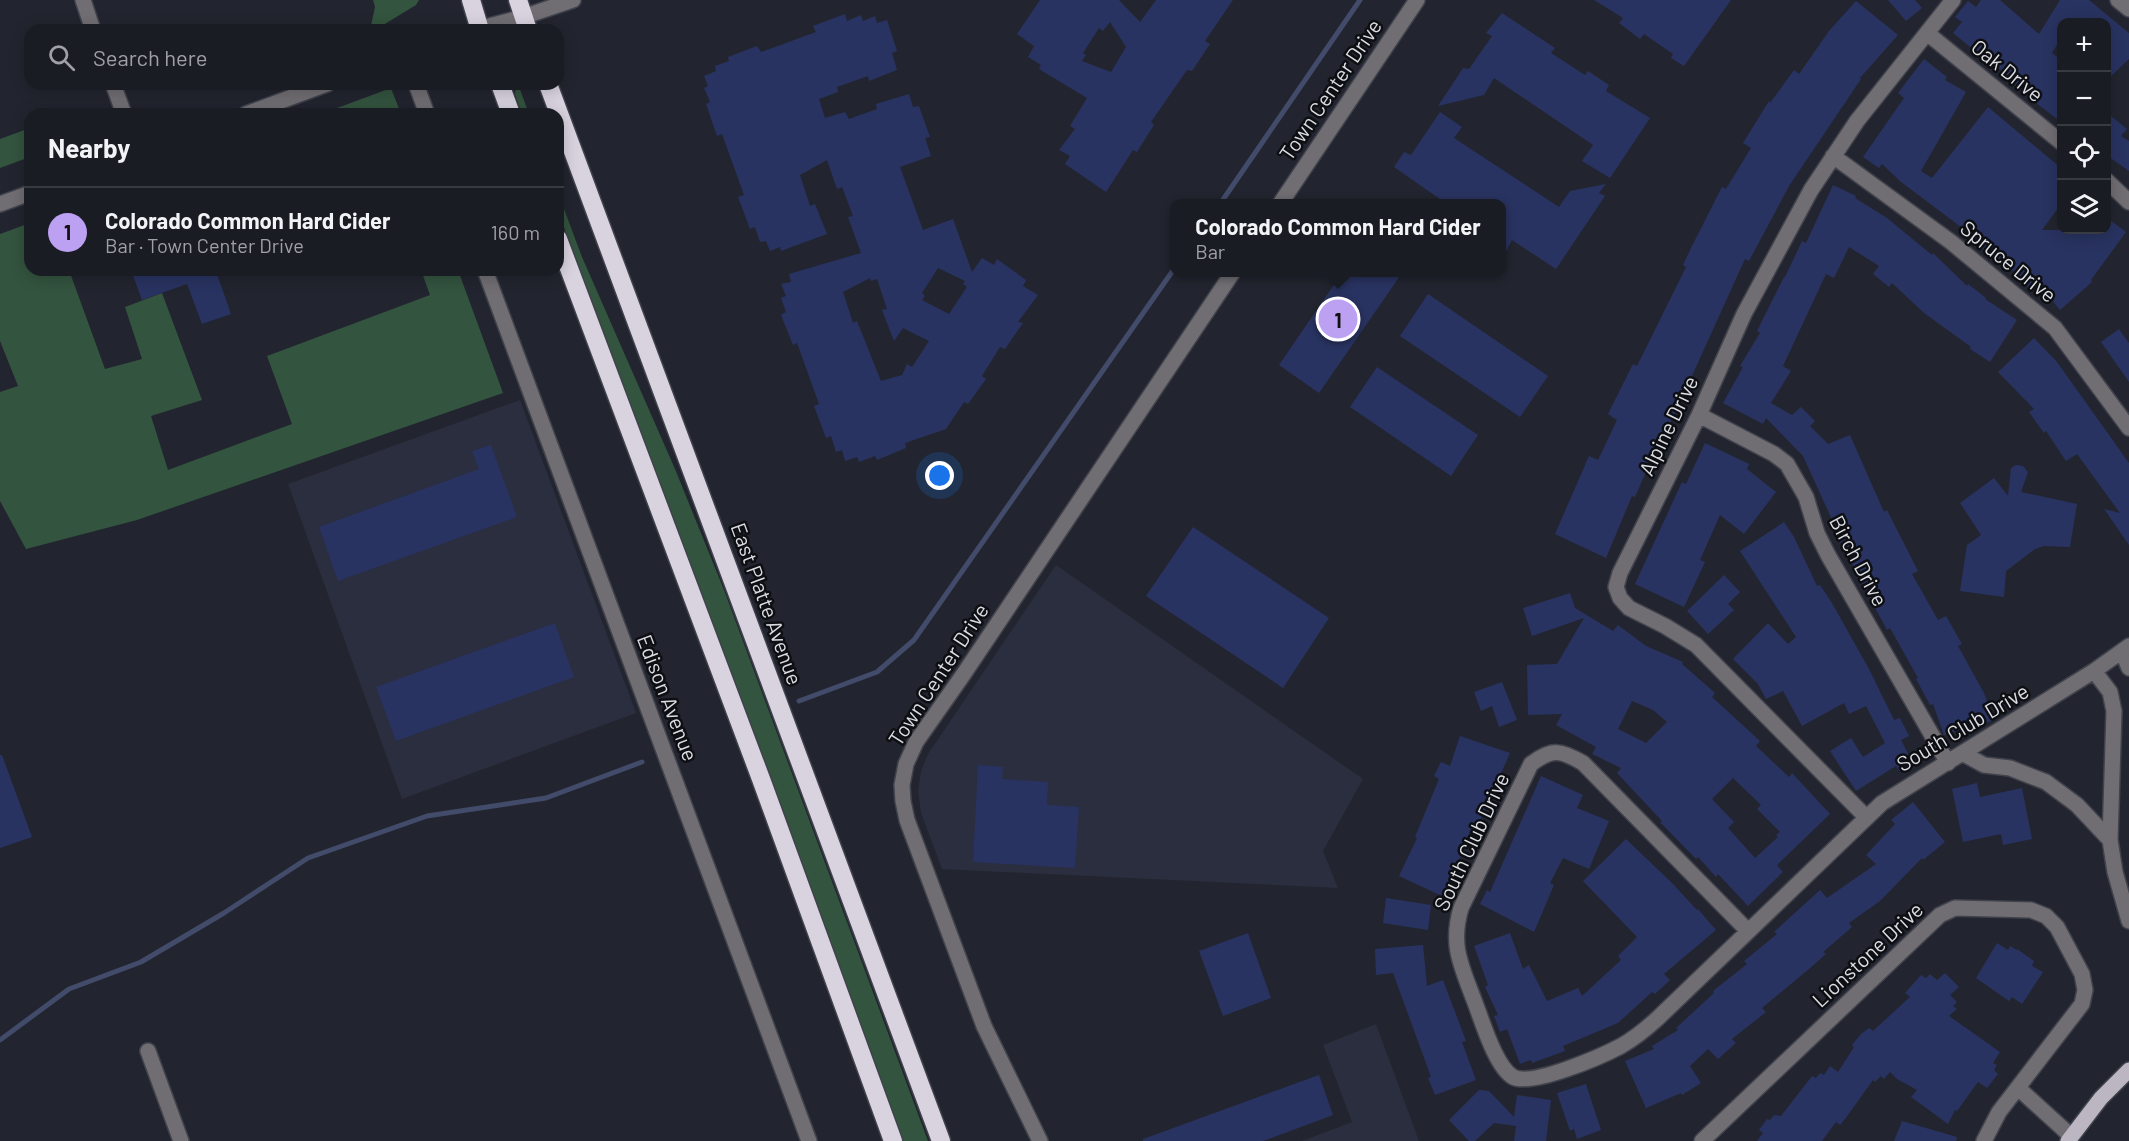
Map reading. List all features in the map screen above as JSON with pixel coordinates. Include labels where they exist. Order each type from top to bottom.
[{"type":"highway","points":[[471,0],[477,24]]},
{"type":"highway","points":[[502,90],[509,108]]},
{"type":"highway","name":"East Platte Avenue","points":[[550,90],[557,108]]},
{"type":"highway","name":"East Platte Avenue","points":[[564,127],[941,1141]]},
{"type":"highway","points":[[564,255],[761,778],[893,1141]]},
{"type":"main road","points":[[2070,1138],[2101,1098],[2129,1070]]},
{"type":"street","points":[[83,0],[91,24]]},
{"type":"street","points":[[495,24],[573,0]]},
{"type":"street","name":"Town Center Drive","points":[[1283,199],[1418,0]]},
{"type":"street","name":"Alpine Drive","points":[[1866,817],[1696,645],[1629,608],[1620,598],[1616,587],[1620,573],[1699,415],[1744,314],[1811,190],[1857,121],[1953,0]]},
{"type":"street","points":[[2118,0],[2129,9]]},
{"type":"street","name":"Oak Drive","points":[[1927,33],[2057,140]]},
{"type":"street","points":[[115,90],[122,108]]},
{"type":"street","points":[[262,108],[311,90]]},
{"type":"street","points":[[418,90],[425,108]]},
{"type":"street","name":"Spruce Drive","points":[[1833,156],[1951,242],[2055,328],[2129,428]]},
{"type":"street","points":[[2111,185],[2129,202]]},
{"type":"street","points":[[0,204],[24,195]]},
{"type":"street","name":"Edison Avenue","points":[[487,276],[809,1141]]},
{"type":"street","name":"Town Center Drive","points":[[1040,1141],[984,1026],[907,820],[902,785],[906,764],[916,742],[1230,277]]},
{"type":"street","name":"Birch Drive","points":[[1699,415],[1774,454],[1787,464],[1806,497],[1817,533],[1828,555],[1948,763]]},
{"type":"street","points":[[2126,649],[2129,668]]},
{"type":"street","name":"South Club Drive","points":[[1748,931],[1583,763],[1568,754],[1554,751],[1541,756],[1531,764],[1461,908],[1456,925],[1456,941],[1459,958],[1493,1050],[1513,1077],[1528,1080],[1547,1076],[1620,1046],[1640,1034],[1748,931],[1866,817],[1900,790],[1948,763],[2126,649]]},
{"type":"street","points":[[2094,671],[2110,692],[2114,711],[2110,840],[2115,872],[2129,921]]},
{"type":"street","points":[[1964,753],[1984,765],[2010,768],[2046,782],[2077,805],[2110,840]]},
{"type":"street","name":"Lionstone Drive","points":[[1702,1141],[1940,915],[1955,908],[2031,910],[2046,916],[2057,927],[2082,974],[2085,990],[2082,1004],[1999,1112],[1984,1141]]},
{"type":"street","points":[[148,1051],[181,1141]]},
{"type":"street","points":[[2018,1088],[2070,1138]]},
{"type":"shaded area","points":[[520,400],[636,713],[402,799],[288,484]]},
{"type":"shaded area","points":[[1056,565],[1363,779],[1323,851],[1338,888],[942,869],[921,813],[918,791],[921,771],[928,754]]},
{"type":"shaded area","points":[[1376,1024],[1419,1141],[1302,1141],[1352,1122],[1323,1045]]},
{"type":"green space","points":[[373,0],[419,0],[416,5],[385,24],[371,24],[375,7]]},
{"type":"green space","points":[[386,90],[392,90],[399,108],[337,108]]},
{"type":"green space","points":[[515,90],[520,90],[527,108],[520,108]]},
{"type":"green space","points":[[24,130],[24,159],[0,168],[0,139]]},
{"type":"green space","points":[[564,209],[582,257],[675,469],[724,590],[928,1141],[902,1141],[564,227]]},
{"type":"green space","points":[[24,225],[24,276],[71,276],[105,369],[142,359],[125,307],[162,293],[202,400],[151,416],[168,470],[292,424],[267,356],[430,295],[423,276],[460,276],[503,393],[137,520],[26,549],[0,501],[0,392],[18,386],[0,341],[0,234]]},
{"type":"building","points":[[1040,0],[1119,0],[1140,22],[1156,0],[1233,0],[1205,41],[1210,44],[1192,71],[1187,70],[1151,122],[1154,125],[1137,152],[1133,150],[1106,192],[1065,164],[1070,156],[1059,150],[1075,129],[1070,126],[1087,98],[1039,69],[1041,65],[1028,57],[1034,46],[1017,34]],"holes":[[[1110,22],[1126,47],[1111,72],[1082,61],[1086,55],[1083,53],[1099,28],[1103,31]]]},
{"type":"building","points":[[1594,0],[1731,0],[1684,66],[1671,58],[1673,54],[1644,34],[1640,39],[1619,23],[1623,18]]},
{"type":"building","points":[[1888,0],[1915,0],[1922,8],[1906,21]]},
{"type":"building","points":[[1981,0],[2000,0],[2039,34],[2060,0],[2089,0],[2111,18],[2057,18],[2057,45],[2052,53],[2057,57],[2057,119],[2023,93],[1996,65],[1993,70],[1978,57],[1980,55],[1953,33],[1962,22],[1955,17],[1968,1],[1976,7]]},
{"type":"building","points":[[1856,1],[1898,35],[1860,78],[1789,186],[1749,261],[1745,259],[1680,405],[1656,449],[1635,497],[1632,496],[1606,558],[1555,534],[1589,456],[1598,460],[1617,420],[1608,414],[1633,364],[1637,366],[1686,267],[1683,265],[1691,248],[1722,187],[1726,189],[1751,148],[1743,143],[1769,101],[1770,103],[1794,70],[1799,74],[1829,31]]},
{"type":"building","points":[[1502,13],[1555,48],[1551,53],[1585,75],[1588,71],[1609,85],[1606,91],[1650,118],[1610,178],[1582,161],[1593,145],[1494,78],[1484,95],[1438,106],[1463,68],[1469,69],[1492,36],[1486,33]]},
{"type":"building","points":[[845,14],[847,21],[861,15],[863,21],[875,16],[877,23],[887,20],[897,51],[892,53],[897,70],[869,81],[868,76],[837,87],[838,92],[819,99],[825,118],[845,112],[849,119],[877,109],[876,104],[909,94],[913,107],[919,106],[930,137],[925,138],[931,156],[900,167],[923,230],[953,219],[972,272],[982,258],[994,265],[997,259],[1026,280],[1023,286],[1038,295],[1018,322],[1023,323],[1005,349],[1000,347],[982,376],[986,379],[968,404],[964,402],[946,429],[905,443],[906,448],[877,460],[875,456],[859,462],[857,457],[845,461],[842,450],[836,452],[831,436],[826,438],[814,406],[819,404],[797,343],[793,345],[781,315],[786,312],[781,298],[786,296],[781,284],[791,282],[789,274],[861,253],[848,217],[853,216],[842,187],[837,189],[827,160],[800,175],[810,206],[815,204],[827,234],[781,251],[780,247],[770,251],[766,241],[760,242],[755,227],[750,229],[738,197],[744,195],[722,134],[717,136],[706,104],[710,102],[704,88],[708,86],[704,76],[716,71],[715,66],[729,61],[728,57],[757,46],[761,52],[816,32],[813,26]],"holes":[[[938,268],[965,281],[963,284],[967,287],[949,314],[922,300],[925,296],[922,293]],[[870,278],[871,281],[877,279],[887,309],[882,310],[894,341],[903,328],[929,341],[912,367],[907,364],[902,375],[881,381],[857,321],[853,323],[843,292]]]},
{"type":"building","points":[[2111,18],[2129,33],[2129,59],[2111,76]]},
{"type":"building","points":[[1924,59],[1947,77],[1945,80],[1966,92],[1921,171],[1932,178],[1988,107],[2057,165],[2057,209],[2042,230],[2057,230],[2057,234],[2111,234],[2111,221],[2126,232],[2091,280],[2092,282],[2060,310],[2042,288],[2039,292],[2034,288],[2032,291],[2012,275],[2015,272],[1970,241],[1973,236],[1901,182],[1882,164],[1879,168],[1863,157],[1904,98],[1898,93]]},
{"type":"building","points":[[1440,112],[1462,127],[1454,138],[1559,207],[1570,191],[1606,184],[1599,193],[1605,196],[1556,269],[1512,240],[1506,251],[1506,199],[1440,199],[1394,167],[1404,152],[1411,155]]},
{"type":"building","points":[[2111,116],[2127,129],[2121,136],[2129,141],[2129,171],[2111,158]]},
{"type":"building","points":[[1833,185],[1856,196],[1855,198],[1887,218],[1932,255],[1933,253],[1967,286],[1968,284],[1985,299],[2017,320],[1990,362],[1924,313],[1892,283],[1889,287],[1873,274],[1879,266],[1849,247],[1834,278],[1826,274],[1783,366],[1791,371],[1771,403],[1792,415],[1801,407],[1815,421],[1810,426],[1828,444],[1850,435],[1884,512],[1887,510],[1918,571],[1912,574],[1938,620],[1946,616],[1962,644],[1958,646],[1984,693],[1994,720],[1958,733],[1957,731],[1944,735],[1933,704],[1930,705],[1890,628],[1887,630],[1837,536],[1839,535],[1803,456],[1766,418],[1763,424],[1723,403],[1743,367],[1740,366],[1760,333],[1757,331],[1802,241],[1806,243]]},
{"type":"building","points":[[133,276],[218,276],[231,314],[202,324],[187,284],[142,300]]},
{"type":"building","points":[[1339,277],[1399,277],[1319,393],[1279,365]]},
{"type":"building","points":[[1428,294],[1548,376],[1520,417],[1400,336]]},
{"type":"building","points":[[2119,329],[2129,343],[2129,382],[2101,342]]},
{"type":"building","points":[[2034,338],[2057,362],[2129,463],[2129,545],[2104,509],[2120,513],[2077,454],[2066,461],[2046,431],[2044,433],[2029,412],[2034,409],[1998,372]]},
{"type":"building","points":[[1377,367],[1478,435],[1451,476],[1350,407]]},
{"type":"building","points":[[1705,443],[1749,464],[1747,469],[1776,492],[1744,534],[1720,515],[1700,560],[1705,562],[1684,607],[1635,584],[1682,482],[1686,484]]},
{"type":"building","points":[[491,445],[517,517],[338,581],[319,527],[479,469],[472,451]]},
{"type":"building","points":[[2016,465],[2023,466],[2028,472],[2021,492],[2077,504],[2070,547],[2044,546],[2035,549],[2006,571],[2004,597],[1960,591],[1967,545],[1981,535],[1960,503],[1994,478],[2008,496],[2011,468]]},
{"type":"building","points":[[1784,522],[1794,537],[1817,586],[1820,585],[1832,603],[1869,669],[1894,720],[1900,718],[1909,736],[1901,740],[1913,763],[1899,771],[1896,766],[1856,791],[1830,751],[1851,738],[1863,757],[1885,743],[1866,706],[1849,714],[1844,703],[1802,726],[1783,691],[1766,699],[1758,684],[1733,659],[1768,623],[1788,644],[1796,637],[1740,551]]},
{"type":"building","points":[[1193,527],[1329,618],[1283,688],[1146,596]]},
{"type":"building","points":[[1724,575],[1740,592],[1728,604],[1734,610],[1708,634],[1687,611]]},
{"type":"building","points":[[1570,593],[1575,608],[1613,631],[1618,625],[1646,646],[1683,662],[1682,664],[1715,693],[1712,697],[1760,741],[1756,746],[1789,777],[1792,773],[1830,814],[1777,865],[1783,872],[1748,906],[1718,874],[1716,877],[1660,822],[1662,821],[1617,773],[1621,768],[1592,754],[1596,747],[1556,725],[1562,714],[1528,715],[1527,665],[1557,664],[1584,618],[1532,636],[1523,608]],"holes":[[[1632,701],[1653,710],[1667,722],[1646,743],[1618,729]],[[1733,778],[1761,805],[1757,809],[1780,832],[1776,835],[1778,837],[1755,858],[1728,828],[1734,822],[1712,799]]]},
{"type":"building","points":[[555,623],[574,677],[396,741],[376,687]]},
{"type":"building","points":[[1502,682],[1517,720],[1499,727],[1492,706],[1481,711],[1474,692]]},
{"type":"building","points":[[1460,736],[1510,753],[1481,818],[1483,819],[1478,833],[1470,830],[1464,849],[1442,896],[1399,876],[1417,838],[1415,837],[1439,779],[1434,776],[1441,762],[1450,766]]},
{"type":"building","points":[[0,755],[2,755],[32,837],[0,848]]},
{"type":"building","points":[[978,765],[1003,767],[1002,779],[1048,782],[1047,805],[1079,807],[1075,868],[973,862]]},
{"type":"building","points":[[1541,776],[1583,795],[1577,808],[1609,821],[1589,869],[1563,858],[1550,883],[1554,885],[1534,932],[1480,904],[1487,890],[1490,892]]},
{"type":"building","points":[[1977,783],[1980,797],[2022,788],[2032,839],[2003,845],[2001,834],[1963,842],[1952,789]]},
{"type":"building","points":[[1913,802],[1945,842],[1923,860],[1922,858],[1880,901],[1849,923],[1852,927],[1823,952],[1826,954],[1762,1008],[1766,1012],[1732,1039],[1736,1043],[1718,1059],[1708,1049],[1690,1066],[1701,1083],[1682,1095],[1681,1093],[1646,1108],[1625,1061],[1654,1049],[1652,1046],[1678,1030],[1676,1028],[1714,993],[1713,991],[1747,964],[1744,961],[1777,934],[1774,932],[1820,890],[1827,898],[1876,864],[1866,855],[1895,824],[1891,820]]},
{"type":"building","points":[[1626,839],[1698,909],[1716,930],[1664,974],[1670,980],[1655,994],[1652,992],[1618,1023],[1563,1046],[1565,1051],[1532,1063],[1531,1060],[1520,1064],[1507,1029],[1500,1032],[1494,1016],[1498,1015],[1485,987],[1488,985],[1474,946],[1510,933],[1523,969],[1529,965],[1547,1001],[1578,988],[1582,996],[1621,960],[1618,956],[1637,937],[1583,881]]},
{"type":"building","points":[[1386,898],[1431,905],[1428,930],[1383,923]]},
{"type":"building","points":[[1248,933],[1271,998],[1223,1016],[1199,951]]},
{"type":"building","points":[[1997,943],[2008,950],[2010,946],[2017,949],[2034,961],[2032,966],[2043,972],[2022,1004],[2012,997],[2009,1001],[1976,978]]},
{"type":"building","points":[[1423,945],[1427,986],[1443,980],[1466,1041],[1462,1042],[1476,1080],[1435,1095],[1428,1078],[1431,1077],[1393,973],[1376,975],[1375,949]]},
{"type":"building","points":[[1945,973],[1959,987],[1950,995],[1957,1002],[1953,1006],[1957,1009],[1949,1016],[2000,1052],[1993,1063],[1997,1065],[1994,1070],[1998,1074],[1987,1088],[1978,1082],[1957,1111],[1955,1110],[1948,1124],[1911,1097],[1917,1090],[1897,1079],[1890,1072],[1884,1079],[1881,1076],[1875,1082],[1873,1080],[1840,1125],[1836,1122],[1822,1141],[1757,1141],[1763,1133],[1759,1130],[1767,1119],[1770,1120],[1774,1115],[1781,1116],[1812,1076],[1816,1078],[1820,1073],[1824,1075],[1830,1066],[1838,1072],[1854,1047],[1852,1045],[1861,1034],[1869,1028],[1873,1031],[1910,997],[1905,993],[1921,975],[1926,978],[1930,974],[1937,980]]},
{"type":"building","points":[[1319,1075],[1333,1115],[1263,1141],[1143,1141],[1143,1139]]},
{"type":"building","points":[[1586,1084],[1601,1130],[1577,1139],[1574,1129],[1570,1131],[1557,1093]]},
{"type":"building","points":[[1479,1090],[1489,1091],[1514,1117],[1517,1095],[1551,1100],[1546,1141],[1514,1141],[1516,1126],[1494,1123],[1475,1141],[1469,1141],[1449,1120]]},
{"type":"building","points":[[1902,1121],[1957,1137],[1956,1141],[1894,1141]]},
{"type":"waterway","points":[[1223,199],[1360,0]]},
{"type":"waterway","points":[[799,701],[877,672],[914,640],[1170,275]]},
{"type":"waterway","points":[[0,1040],[69,989],[141,962],[224,913],[308,858],[427,816],[546,798],[642,762]]},
{"type":"place","name":"Colorado Common Hard Cider","points":[[1338,319]]}]
